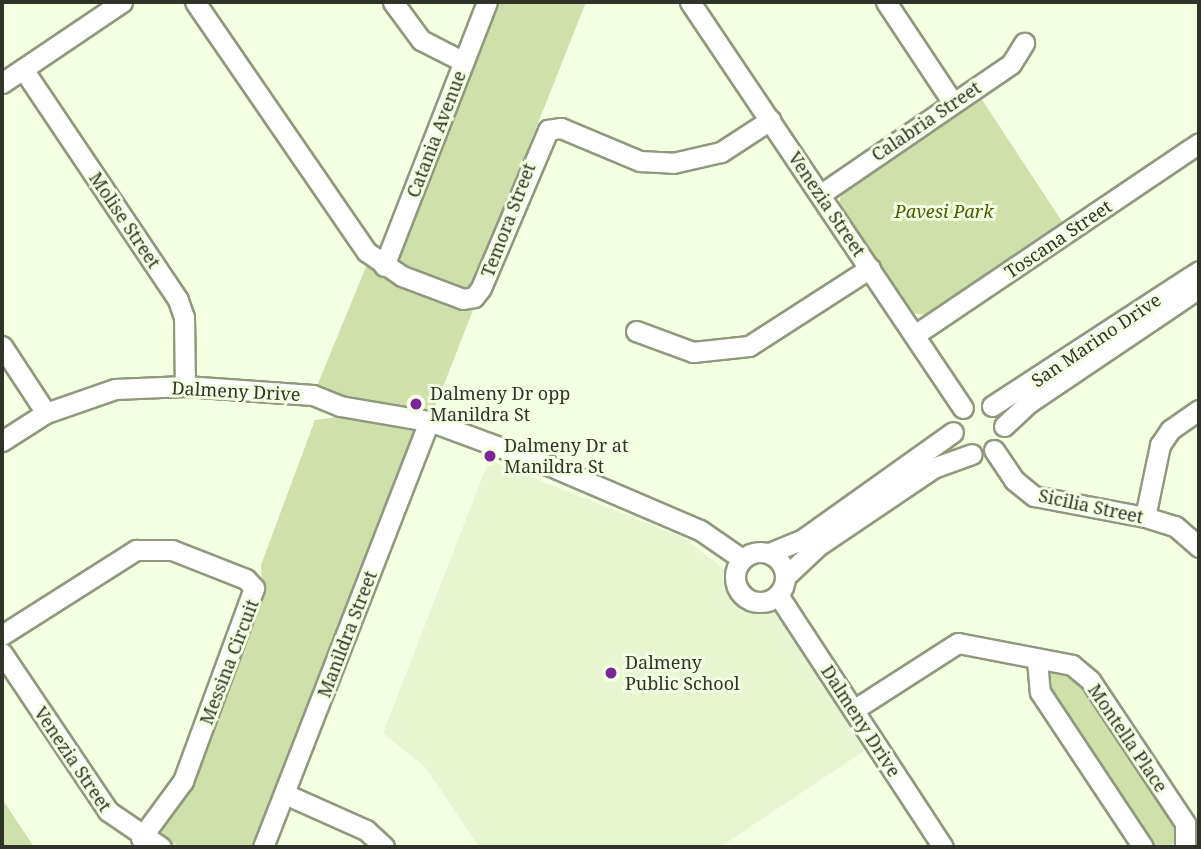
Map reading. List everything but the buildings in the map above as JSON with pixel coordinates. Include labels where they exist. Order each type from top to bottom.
[{"type":"street","points":[[2,83],[122,2]]},
{"type":"street","name":"Temora Street","points":[[195,2],[352,233],[384,266],[456,296],[474,297],[537,146],[552,128],[631,158],[673,163],[721,152],[770,120]]},
{"type":"street","points":[[393,2],[421,40],[464,62]]},
{"type":"street","name":"Catania Avenue","points":[[384,266],[487,2]]},
{"type":"street","name":"Venezia Street","points":[[690,2],[916,334],[963,408]]},
{"type":"street","points":[[886,2],[953,103]]},
{"type":"street","name":"Calabria Street","points":[[821,194],[1011,64],[1024,43]]},
{"type":"street","name":"Molise Street","points":[[23,69],[178,300],[184,317],[185,386]]},
{"type":"street","name":"Toscana Street","points":[[916,334],[1199,143]]},
{"type":"street","points":[[636,331],[684,350],[741,348],[773,334],[870,268]]},
{"type":"street","name":"San Marino Drive","points":[[992,406],[1199,271]]},
{"type":"street","name":"San Marino Drive","points":[[1004,426],[1030,402],[1199,288]]},
{"type":"street","points":[[2,346],[46,412]]},
{"type":"street","name":"Dalmeny Drive","points":[[2,441],[46,412],[115,389],[185,386],[313,395],[349,408],[429,421],[666,514],[742,559]]},
{"type":"street","points":[[992,406],[1004,426],[994,450],[972,454],[933,468],[818,546],[786,576],[778,595],[764,601],[742,594],[735,573],[742,559],[769,553],[803,539],[953,432],[963,408],[992,406]]},
{"type":"street","points":[[1145,517],[1160,445],[1170,430],[1199,410]]},
{"type":"street","name":"Manildra Street","points":[[263,847],[429,421]]},
{"type":"street","points":[[953,432],[960,446],[972,454]]},
{"type":"street","name":"Sicilia Street","points":[[994,450],[1014,480],[1034,496],[1145,517],[1175,526],[1199,547]]},
{"type":"street","name":"Messina Circuit","points":[[2,635],[136,550],[172,551],[246,579],[254,588],[183,780],[141,838]]},
{"type":"street","points":[[769,553],[786,576]]},
{"type":"street","name":"Dalmeny Drive","points":[[778,595],[943,847]]},
{"type":"street","name":"Montella Place","points":[[855,709],[958,643],[1072,665],[1090,680],[1185,823],[1185,847]]},
{"type":"street","name":"Venezia Street","points":[[2,653],[95,794],[117,822],[161,847]]},
{"type":"street","points":[[1037,660],[1040,692],[1143,847]]},
{"type":"street","points":[[285,794],[366,830],[384,847]]},
{"type":"shaded area","name":"Dalmeny Public School","points":[[489,460],[684,538],[724,569],[743,606],[775,613],[867,749],[720,847],[479,847],[426,768],[383,733]]},
{"type":"green space","points":[[495,2],[586,2],[472,290],[458,292],[391,263]]},
{"type":"green space","name":"Pavesi Park","points":[[979,95],[1063,223],[928,315],[910,313],[838,208],[843,187]]},
{"type":"green space","points":[[368,262],[475,305],[432,415],[347,399],[317,386]]},
{"type":"green space","points":[[345,416],[420,428],[253,847],[181,847],[154,835],[262,585],[261,565],[315,420]]},
{"type":"green space","points":[[1052,671],[1075,678],[1177,828],[1176,842],[1168,847],[1150,844],[1044,683]]},
{"type":"green space","points":[[2,799],[34,847],[2,847]]},
{"type":"place","name":"Dalmeny Dr opp Manildra St","points":[[416,404]]},
{"type":"place","name":"Dalmeny Dr at Manildra St","points":[[490,456]]},
{"type":"place","name":"Dalmeny Public School","points":[[611,673]]}]
